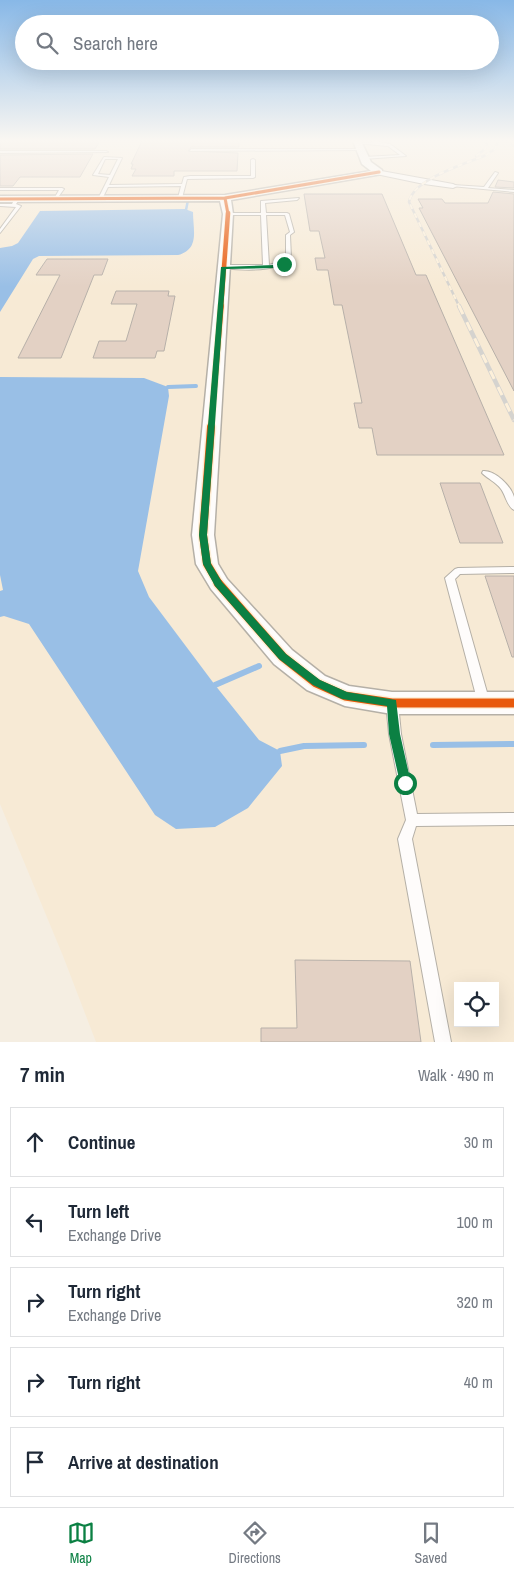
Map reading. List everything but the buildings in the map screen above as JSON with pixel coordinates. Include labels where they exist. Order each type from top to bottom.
[{"type":"street","points":[[0,199],[15,202],[56,199],[225,198],[275,190]]},
{"type":"street","points":[[225,198],[228,214],[203,535],[207,564],[219,584],[283,657],[316,682],[345,696],[392,703],[514,703]]},
{"type":"lane","points":[[56,199],[62,190]]},
{"type":"lane","points":[[100,199],[105,190]]},
{"type":"lane","points":[[180,198],[182,190]]},
{"type":"lane","points":[[483,190],[514,194]]},
{"type":"lane","points":[[494,190],[514,194]]},
{"type":"lane","points":[[476,192],[514,194]]},
{"type":"lane","points":[[266,267],[263,202],[297,199]]},
{"type":"lane","points":[[0,205],[15,202],[19,206],[0,232]]},
{"type":"lane","points":[[224,267],[266,267],[284,264],[288,257],[288,235],[292,232],[288,214],[228,214]]},
{"type":"lane","points":[[486,473],[496,478],[504,486],[514,507]]},
{"type":"lane","points":[[484,703],[450,578],[458,571],[514,570]]},
{"type":"lane","points":[[392,703],[394,734],[412,820],[405,839],[443,1042]]},
{"type":"lane","points":[[412,820],[514,819]]},
{"type":"shaded area","points":[[0,190],[514,190],[514,1042],[96,1042],[63,956],[0,804]]},
{"type":"water","points":[[185,209],[193,212],[194,238],[190,248],[185,252],[178,255],[39,256],[33,259],[0,312],[0,248],[18,243],[40,211]]},
{"type":"water","points":[[0,377],[144,378],[168,387],[169,396],[138,571],[149,597],[215,685],[259,740],[280,751],[282,766],[248,808],[215,827],[176,829],[155,815],[29,624],[4,616],[0,617],[0,591],[3,590],[0,575]]},
{"type":"waterway","points":[[186,210],[188,200]]},
{"type":"waterway","points":[[168,387],[196,386]]},
{"type":"waterway","points":[[215,685],[259,666]]},
{"type":"waterway","points":[[433,745],[514,744]]},
{"type":"waterway","points":[[280,751],[304,746],[364,745]]},
{"type":"railway","points":[[417,190],[409,202],[460,308]]},
{"type":"railway","points":[[459,306],[514,420]]},
{"type":"cycle path","points":[[0,199],[225,198],[275,190]]},
{"type":"cycle path","points":[[225,198],[228,214],[203,535],[207,564],[219,584],[283,657],[316,683],[345,696],[392,703],[514,703]]},
{"type":"route","points":[[284,264],[261,267],[224,267],[203,535],[207,564],[219,584],[283,657],[316,682],[345,696],[392,703],[394,734],[405,783]]}]
